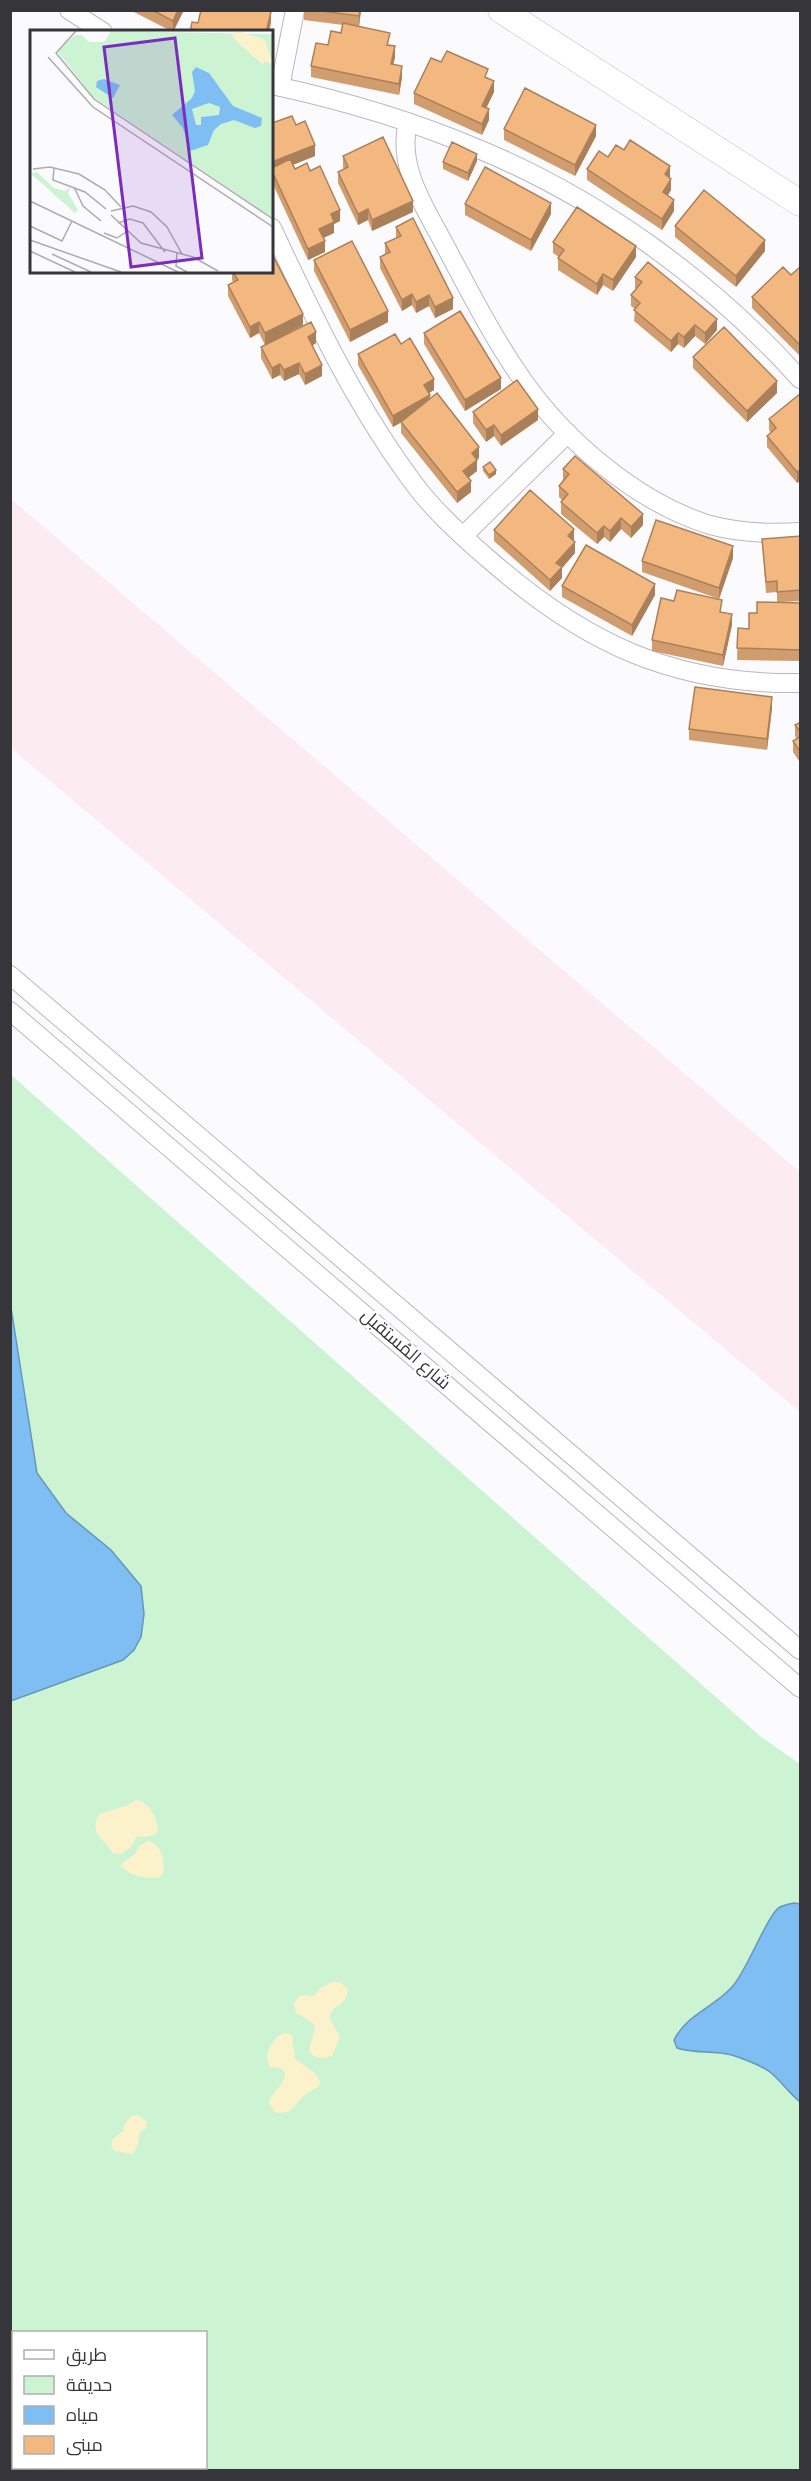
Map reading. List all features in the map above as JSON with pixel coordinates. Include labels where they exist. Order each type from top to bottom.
[{"type":"street","points":[[69,10],[100,30]]},
{"type":"street","points":[[295,10],[276,86],[408,122],[478,148],[525,170],[615,222],[708,291],[764,341],[801,380]]},
{"type":"street","points":[[501,10],[801,203]]},
{"type":"street","points":[[408,122],[404,136],[405,158],[418,192],[504,352],[540,403],[568,433],[613,472],[671,510],[733,530],[777,534],[801,532]]},
{"type":"street","points":[[273,230],[318,324],[376,427],[420,491],[463,536],[543,603],[583,630],[633,655],[668,667],[709,676],[757,683],[801,683]]},
{"type":"street","points":[[463,536],[568,433]]},
{"type":"street","name":"شارع المُستقبل","points":[[10,975],[801,1650]]},
{"type":"street","name":"شارع المُستقبل","points":[[10,1011],[801,1688]]},
{"type":"shaded area","points":[[10,498],[800,1172],[800,1412],[11,748]]},
{"type":"green space","points":[[10,1074],[760,1736],[800,1764],[800,2470],[11,2470]]},
{"type":"sand","points":[[136,1800],[145,1804],[152,1812],[157,1823],[157,1833],[152,1836],[136,1837],[131,1847],[121,1854],[112,1853],[97,1832],[96,1822],[99,1814],[126,1806]]},
{"type":"sand","points":[[149,1841],[157,1846],[163,1859],[164,1869],[159,1878],[137,1876],[120,1865],[135,1854],[140,1845]]},
{"type":"sand","points":[[332,1982],[340,1982],[348,1989],[344,2000],[331,2012],[330,2019],[340,2037],[332,2056],[319,2058],[313,2056],[309,2050],[315,2027],[313,2023],[296,2013],[294,2004],[300,1995],[314,1996],[320,1988]]},
{"type":"sand","points":[[285,2033],[292,2035],[295,2059],[315,2073],[320,2082],[319,2086],[306,2094],[293,2108],[281,2113],[275,2112],[269,2104],[272,2095],[283,2081],[285,2072],[280,2068],[270,2067],[267,2057],[272,2042]]},
{"type":"sand","points":[[137,2115],[147,2122],[146,2128],[140,2132],[133,2154],[115,2151],[111,2146],[113,2139],[124,2130],[124,2125],[131,2117]]},
{"type":"water","points":[[10,1301],[37,1473],[66,1513],[111,1550],[141,1586],[144,1614],[141,1637],[134,1650],[123,1660],[11,1701]]},
{"type":"water","points":[[794,1903],[800,1904],[800,2102],[774,2075],[762,2067],[732,2055],[677,2048],[674,2040],[679,2031],[693,2017],[732,1987],[775,1912],[780,1907]]},
{"type":"building","points":[[152,10],[178,10],[173,21]]},
{"type":"building","points":[[201,10],[265,10],[271,12],[266,30],[190,30],[192,22],[198,23]]},
{"type":"building","points":[[314,10],[360,10],[359,16]]},
{"type":"building","points":[[343,23],[390,33],[387,45],[395,46],[391,64],[402,66],[399,84],[311,66],[316,43],[328,45],[331,31],[341,33]]},
{"type":"building","points":[[447,51],[488,69],[485,77],[494,81],[482,106],[489,109],[482,124],[414,93],[431,58],[441,62]]},
{"type":"building","points":[[525,88],[596,125],[575,165],[504,129]]},
{"type":"building","points":[[292,116],[296,125],[305,121],[315,145],[273,162],[273,123]]},
{"type":"building","points":[[383,137],[413,201],[372,220],[368,209],[358,214],[338,172],[348,167],[343,156]]},
{"type":"building","points":[[630,140],[670,166],[665,174],[671,179],[663,192],[674,200],[662,219],[587,169],[599,151],[608,157],[616,145],[624,150]]},
{"type":"building","points":[[452,142],[477,154],[468,173],[443,162]]},
{"type":"building","points":[[290,159],[295,169],[307,163],[310,171],[320,166],[340,210],[331,214],[334,222],[319,229],[325,241],[308,249],[273,173],[273,168]]},
{"type":"building","points":[[485,167],[551,203],[531,240],[465,204]]},
{"type":"building","points":[[704,190],[765,240],[736,276],[675,226]]},
{"type":"building","points":[[577,207],[636,246],[613,280],[603,274],[597,284],[558,258],[564,250],[553,242]]},
{"type":"building","points":[[413,218],[453,298],[435,307],[429,295],[416,302],[412,294],[402,300],[380,257],[390,252],[385,243],[401,236],[396,227]]},
{"type":"building","points":[[352,241],[388,311],[350,330],[314,260]]},
{"type":"building","points":[[273,256],[303,314],[265,333],[259,322],[250,327],[228,285],[238,280],[234,273],[273,273]]},
{"type":"building","points":[[648,262],[717,319],[705,333],[695,325],[684,337],[678,333],[671,341],[634,310],[640,303],[631,295],[642,282],[635,277]]},
{"type":"building","points":[[783,267],[791,275],[801,267],[801,346],[752,297]]},
{"type":"building","points":[[460,311],[501,378],[465,400],[424,333]]},
{"type":"building","points":[[311,322],[316,332],[308,337],[322,365],[305,374],[299,363],[284,370],[280,364],[272,368],[261,347]]},
{"type":"building","points":[[724,327],[777,381],[747,411],[693,357]]},
{"type":"building","points":[[395,334],[401,344],[410,338],[434,379],[424,385],[430,395],[393,416],[358,354]]},
{"type":"building","points":[[517,380],[538,409],[501,435],[494,425],[486,430],[473,412]]},
{"type":"building","points":[[437,393],[479,447],[472,453],[477,460],[463,471],[471,481],[457,492],[401,422]]},
{"type":"building","points":[[801,393],[801,469],[797,472],[767,436],[776,428],[769,419]]},
{"type":"building","points":[[575,456],[643,514],[631,527],[621,518],[610,531],[604,526],[597,533],[561,502],[568,494],[559,486],[569,474],[563,469]]},
{"type":"building","points":[[490,462],[496,470],[489,475],[483,467]]},
{"type":"building","points":[[530,490],[574,529],[568,536],[575,542],[556,563],[562,567],[550,580],[494,530]]},
{"type":"building","points":[[656,520],[733,546],[719,588],[642,561]]},
{"type":"building","points":[[801,536],[801,590],[777,592],[777,581],[766,582],[762,539]]},
{"type":"building","points":[[586,545],[655,584],[632,625],[562,586]]},
{"type":"building","points":[[677,590],[722,600],[720,612],[732,614],[723,655],[652,640],[661,598],[674,601]]},
{"type":"building","points":[[757,602],[801,603],[801,650],[737,648],[738,628],[749,629],[749,613],[757,613]]},
{"type":"building","points":[[695,687],[772,697],[767,739],[689,729]]},
{"type":"building","points":[[801,722],[801,733],[795,725]]},
{"type":"building","points":[[801,736],[801,753],[793,741]]}]
